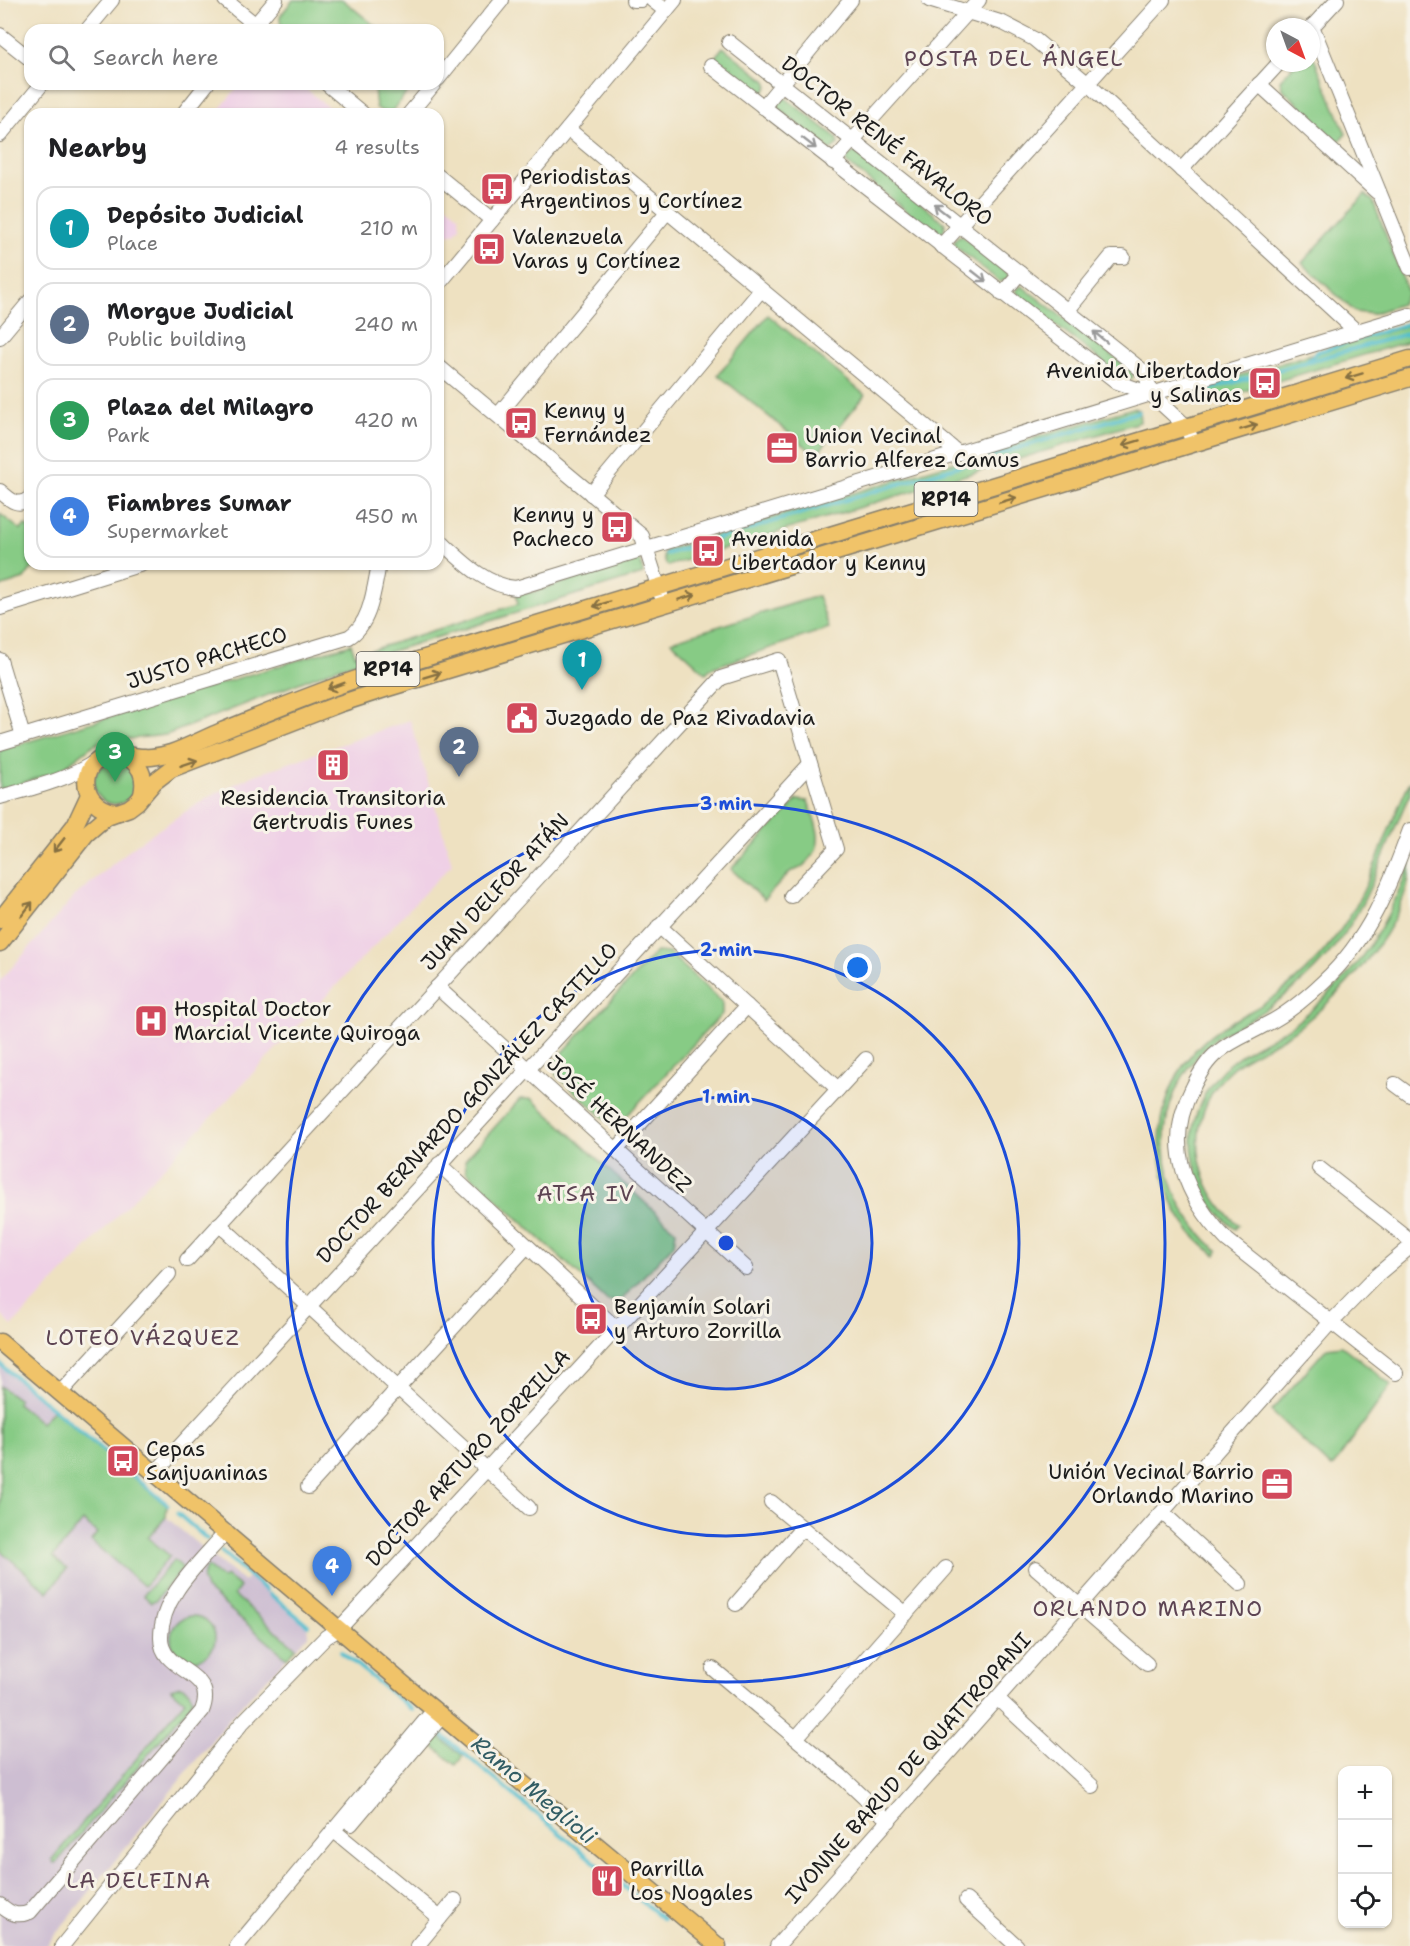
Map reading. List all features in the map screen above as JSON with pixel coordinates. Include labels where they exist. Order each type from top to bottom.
[{"type":"main road","name":"RP14","points":[[97,761],[105,756],[123,755],[147,758],[172,753],[345,682],[1410,359]]},
{"type":"main road","name":"RP14","points":[[0,943],[86,834],[98,822],[129,808],[167,771],[339,704],[1410,378]]},
{"type":"main road","points":[[123,755],[132,759],[143,774],[142,795]]},
{"type":"main road","points":[[0,921],[75,825],[89,795],[87,777],[97,761]]},
{"type":"main road","points":[[89,795],[102,809],[120,812]]},
{"type":"main road","points":[[0,1342],[438,1713],[718,1946]]},
{"type":"street","points":[[92,24],[112,0]]},
{"type":"street","points":[[225,0],[252,24]]},
{"type":"street","points":[[259,24],[276,0]]},
{"type":"street","points":[[444,72],[502,0]]},
{"type":"street","points":[[633,0],[641,0]]},
{"type":"street","points":[[444,278],[671,5],[652,0]]},
{"type":"street","points":[[763,107],[851,0]]},
{"type":"street","points":[[929,0],[1019,29],[1034,39],[1088,84],[1356,331]]},
{"type":"street","points":[[833,162],[979,0]]},
{"type":"street","points":[[941,246],[1163,0]]},
{"type":"street","points":[[1320,18],[1337,0]]},
{"type":"street","points":[[0,35],[24,54]]},
{"type":"street","name":"DOCTOR RENÉ FAVALORO","points":[[729,42],[1143,370],[1151,394]]},
{"type":"street","points":[[1320,47],[1410,268]]},
{"type":"street","points":[[711,66],[1117,382],[1151,394],[1187,426],[1193,444]]},
{"type":"street","points":[[1180,170],[1270,72]]},
{"type":"street","points":[[1259,84],[1381,196]]},
{"type":"street","points":[[0,135],[37,90]]},
{"type":"street","points":[[188,108],[202,90]]},
{"type":"street","points":[[334,90],[356,108]]},
{"type":"street","points":[[415,108],[429,90]]},
{"type":"street","points":[[568,129],[958,453]]},
{"type":"street","points":[[444,181],[492,220]]},
{"type":"street","points":[[498,416],[667,212]]},
{"type":"street","points":[[1068,310],[1111,257],[1123,257]]},
{"type":"street","points":[[1002,294],[1020,273]]},
{"type":"street","points":[[591,494],[761,290]]},
{"type":"street","points":[[0,337],[24,308]]},
{"type":"street","points":[[444,544],[479,574],[503,586],[516,588],[1410,315]]},
{"type":"street","points":[[444,371],[642,536],[663,604]]},
{"type":"street","points":[[0,491],[13,502],[24,503]]},
{"type":"street","points":[[0,608],[123,570]]},
{"type":"street","name":"JUSTO PACHECO","points":[[0,743],[349,638],[364,620],[377,570]]},
{"type":"street","points":[[0,660],[23,736]]},
{"type":"street","name":"JUAN DELFOR ATÁN","points":[[187,1260],[721,678],[779,660],[810,764]]},
{"type":"street","points":[[0,797],[64,778],[97,761]]},
{"type":"street","points":[[791,896],[836,849],[810,764]]},
{"type":"street","name":"DOCTOR BERNARDO GONZÁLEZ CASTILLO","points":[[156,1472],[810,764]]},
{"type":"street","points":[[1396,1373],[1227,1240],[1212,1225],[1186,1181],[1178,1136],[1188,1096],[1205,1066],[1216,1053],[1231,1041],[1267,1025],[1324,982],[1360,939],[1375,916],[1410,830]]},
{"type":"street","points":[[659,926],[838,1089]]},
{"type":"street","name":"JOSÉ HERNANDEZ","points":[[437,987],[746,1269]]},
{"type":"street","points":[[617,1149],[747,1006]]},
{"type":"street","name":"DOCTOR ARTURO ZORRILLA","points":[[62,1946],[242,1723],[326,1637],[339,1629],[866,1059]]},
{"type":"street","points":[[1395,1084],[1410,1095]]},
{"type":"street","points":[[439,1164],[617,1329]]},
{"type":"street","points":[[1319,1168],[1410,1240]]},
{"type":"street","points":[[219,1224],[529,1508]]},
{"type":"street","points":[[308,1487],[528,1246]]},
{"type":"street","name":"IVONNE BARUD DE QUATTROPANI","points":[[777,1946],[1331,1322],[1377,1275],[1410,1246]]},
{"type":"street","points":[[60,1393],[169,1274]]},
{"type":"street","points":[[771,1502],[906,1614]]},
{"type":"street","points":[[1163,1513],[1240,1584]]},
{"type":"street","points":[[736,1604],[802,1528]]},
{"type":"street","points":[[0,1905],[14,1915],[30,1912],[202,1711],[206,1701],[206,1691],[201,1683],[166,1655],[161,1644],[162,1629],[166,1613],[175,1594],[226,1532]]},
{"type":"street","points":[[796,1738],[946,1568]]},
{"type":"street","points":[[1036,1568],[1146,1664]]},
{"type":"street","points":[[713,1669],[841,1776],[889,1821]]},
{"type":"street","points":[[998,1699],[1092,1786]]},
{"type":"street","points":[[237,1946],[337,1833],[438,1713]]},
{"type":"street","points":[[337,1833],[440,1918]]},
{"type":"street","points":[[417,1946],[455,1900]]},
{"type":"street","points":[[966,1900],[1017,1946]]},
{"type":"shaded area","points":[[235,90],[307,90],[330,108],[221,108]]},
{"type":"shaded area","points":[[444,203],[459,216],[460,227],[454,234],[444,235]]},
{"type":"shaded area","name":"Hospital Doctor Marcial Vicente Quiroga","points":[[410,720],[452,864],[12,1326],[0,1314],[0,981],[75,896],[134,846],[180,815],[210,796],[252,776]]},
{"type":"shaded area","name":"Cepas Sanjuaninas","points":[[0,1366],[167,1506],[166,1517],[201,1547],[244,1582],[249,1576],[307,1625],[308,1636],[234,1713],[46,1946],[0,1946]]},
{"type":"green space","points":[[293,0],[343,0],[373,24],[281,24],[280,16]]},
{"type":"green space","points":[[723,47],[766,81],[768,86],[764,92],[757,91],[714,58]]},
{"type":"green space","points":[[1288,72],[1320,72],[1346,134],[1339,141],[1334,139],[1282,88],[1280,80]]},
{"type":"green space","points":[[374,90],[409,90],[394,108],[376,107]]},
{"type":"green space","points":[[784,97],[837,138],[838,144],[830,150],[779,109],[777,102]]},
{"type":"green space","points":[[856,152],[945,223],[944,231],[940,235],[935,234],[846,162],[848,155]]},
{"type":"green space","points":[[1365,194],[1373,201],[1408,293],[1401,304],[1372,314],[1355,312],[1302,263]]},
{"type":"green space","points":[[958,236],[962,236],[1008,273],[1008,279],[1000,282],[955,246],[954,242]]},
{"type":"green space","points":[[1022,286],[1132,371],[1133,378],[1130,380],[1124,378],[1018,296],[1016,289]]},
{"type":"green space","points":[[768,315],[865,395],[816,455],[718,375]]},
{"type":"green space","points":[[1410,325],[1410,341],[1202,404],[1197,398],[1197,389],[1200,387]]},
{"type":"green space","points":[[1410,365],[1410,371],[1273,413],[1271,407]]},
{"type":"green space","points":[[1133,408],[1139,410],[1140,422],[668,566],[665,560],[665,550]]},
{"type":"green space","points":[[1125,452],[1127,457],[734,577],[712,581],[711,577]]},
{"type":"green space","points":[[0,514],[21,530],[24,526],[24,570],[31,570],[24,579],[0,587]]},
{"type":"green space","points":[[635,559],[641,562],[643,574],[337,668],[166,735],[100,742],[59,771],[0,790],[0,750],[351,644],[355,655],[518,604],[516,593],[534,592]]},
{"type":"green space","points":[[818,596],[829,628],[711,668],[706,673],[671,641]]},
{"type":"green space","points":[[611,608],[612,611],[589,621],[200,753],[185,754],[319,699]]},
{"type":"green space","points":[[115,762],[130,768],[136,783],[130,798],[115,804],[100,798],[94,783],[100,768]]},
{"type":"green space","points":[[1410,781],[1410,794],[1366,896],[1345,934],[1323,961],[1295,988],[1263,1011],[1213,1041],[1191,1065],[1175,1091],[1167,1119],[1165,1147],[1169,1175],[1180,1203],[1196,1228],[1218,1251],[1216,1255],[1197,1239],[1181,1219],[1166,1185],[1160,1153],[1164,1112],[1170,1092],[1178,1074],[1204,1042],[1282,991],[1306,971],[1333,940],[1346,922],[1367,883]]},
{"type":"green space","points":[[797,800],[808,801],[816,824],[818,838],[815,852],[803,866],[791,871],[764,900],[731,869]]},
{"type":"green space","points":[[1410,863],[1407,887],[1398,912],[1384,937],[1347,984],[1286,1036],[1231,1069],[1212,1093],[1203,1112],[1199,1132],[1199,1153],[1203,1173],[1211,1192],[1223,1209],[1239,1225],[1235,1229],[1208,1199],[1196,1171],[1192,1146],[1193,1131],[1200,1104],[1224,1068],[1242,1054],[1300,1020],[1348,974],[1380,930]]},
{"type":"green space","points":[[656,952],[669,953],[722,1002],[722,1014],[620,1123],[610,1123],[556,1075],[554,1062]]},
{"type":"green space","points":[[520,1099],[532,1099],[676,1231],[674,1244],[621,1300],[608,1301],[466,1171],[465,1160]]},
{"type":"green space","points":[[1342,1346],[1391,1385],[1332,1468],[1271,1411],[1327,1348]]},
{"type":"green space","points":[[0,1386],[19,1400],[17,1403],[41,1423],[53,1410],[167,1506],[166,1517],[148,1538],[170,1556],[144,1586],[91,1541],[97,1533],[83,1521],[53,1557],[67,1569],[48,1592],[0,1550]]},
{"type":"green space","points":[[174,1560],[183,1568],[156,1600],[151,1602],[143,1595]]},
{"type":"green space","points":[[207,1566],[223,1579],[226,1576],[240,1587],[234,1595],[296,1648],[287,1658],[206,1589],[202,1577]]},
{"type":"green space","points":[[193,1616],[208,1623],[215,1638],[208,1653],[193,1660],[178,1653],[171,1638],[178,1623]]},
{"type":"green space","points":[[180,1686],[190,1693],[192,1699],[190,1705],[54,1863],[52,1859],[185,1701],[171,1689]]},
{"type":"green space","points":[[434,1733],[463,1756],[456,1765],[427,1741]]},
{"type":"waterway","points":[[1303,364],[1317,352],[1410,323]]},
{"type":"waterway","points":[[1199,392],[1410,333]]},
{"type":"waterway","points":[[666,554],[1138,412]]},
{"type":"waterway","name":"Ramo Meglioli","points":[[0,1364],[168,1505]]},
{"type":"waterway","name":"Ramo Meglioli","points":[[177,1513],[207,1539]]},
{"type":"waterway","name":"Ramo Meglioli","points":[[221,1551],[266,1590]]},
{"type":"waterway","name":"Ramo Meglioli","points":[[270,1594],[308,1625]]},
{"type":"waterway","name":"Ramo Meglioli","points":[[341,1652],[412,1710]]},
{"type":"waterway","name":"Ramo Meglioli","points":[[438,1732],[663,1919]]},
{"type":"place","name":"Periodistas Argentinos y Cortínez","points":[[497,189]]},
{"type":"place","name":"Valenzuela Varas y Cortínez","points":[[489,249]]},
{"type":"place","name":"Avenida Libertador y Salinas","points":[[1265,383]]},
{"type":"place","name":"Kenny y Fernández","points":[[521,423]]},
{"type":"place","name":"Union Vecinal Barrio Alferez Camus","points":[[782,448]]},
{"type":"place","name":"Kenny y Pacheco","points":[[617,527]]},
{"type":"place","name":"Avenida Libertador y Kenny","points":[[708,551]]},
{"type":"place","name":"Depósito Judicial","points":[[582,690]]},
{"type":"place","name":"Juzgado de Paz Rivadavia","points":[[522,718]]},
{"type":"place","name":"Residencia Transitoria Gertrudis Funes","points":[[333,765]]},
{"type":"place","name":"Morgue Judicial","points":[[459,777]]},
{"type":"place","name":"Plaza del Milagro","points":[[115,782]]},
{"type":"place","name":"Hospital Doctor Marcial Vicente Quiroga","points":[[151,1021]]},
{"type":"place","name":"Benjamín Solari y Arturo Zorrilla","points":[[591,1319]]},
{"type":"place","name":"Cepas Sanjuaninas","points":[[123,1461]]},
{"type":"place","name":"Unión Vecinal Barrio Orlando Marino","points":[[1277,1484]]},
{"type":"place","name":"Fiambres Sumar","points":[[332,1596]]},
{"type":"place","name":"Parrilla Los Nogales","points":[[607,1881]]},
{"type":"district","name":"POSTA DEL ÁNGEL","points":[[1014,58]]},
{"type":"district","name":"ATSA IV","points":[[586,1193]]},
{"type":"district","name":"LOTEO VÁZQUEZ","points":[[143,1337]]},
{"type":"district","name":"ORLANDO MARINO","points":[[1148,1608]]},
{"type":"district","name":"LA DELFINA","points":[[139,1880]]}]
